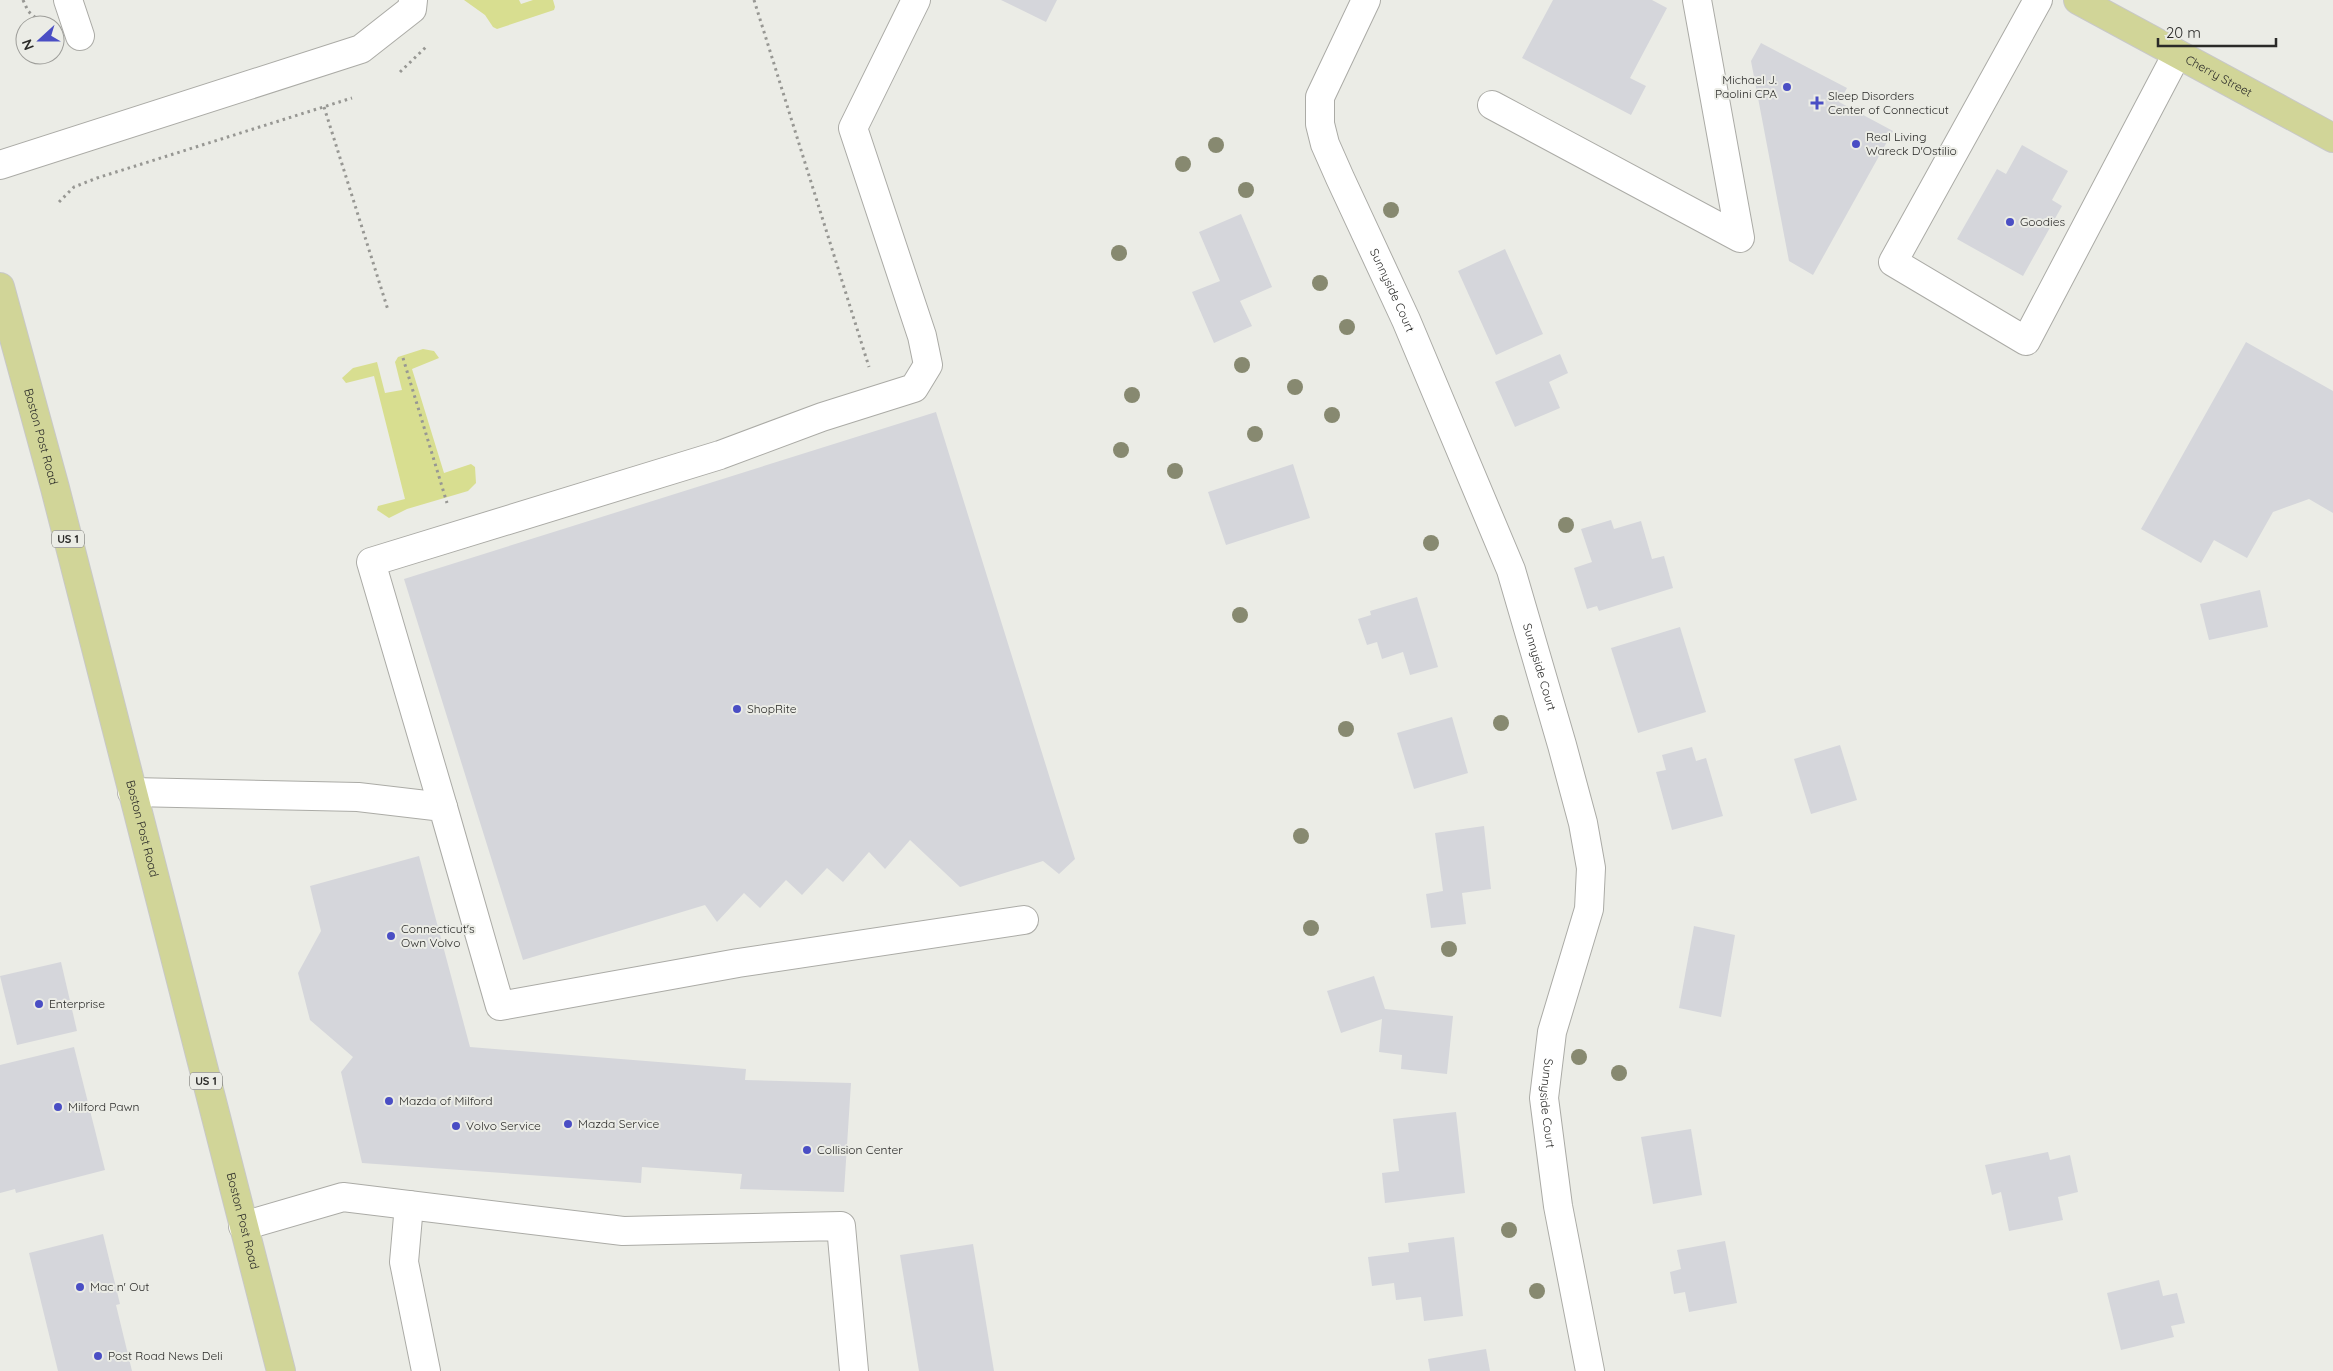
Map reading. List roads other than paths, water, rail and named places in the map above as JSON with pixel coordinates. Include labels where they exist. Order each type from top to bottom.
[{"type":"main road","name":"Cherry Street","points":[[2078,0],[2333,138]]},
{"type":"main road","name":"Boston Post Road","points":[[0,288],[55,488],[281,1371]]},
{"type":"street","points":[[68,0],[80,36]]},
{"type":"street","points":[[0,165],[361,49],[412,9],[413,0]]},
{"type":"street","points":[[916,0],[853,128],[922,336],[928,365],[914,388],[900,394],[822,417],[720,455],[371,562],[500,1006],[738,963],[1024,920]]},
{"type":"street","name":"Sunnyside Court","points":[[1366,0],[1320,97],[1318,110],[1325,144],[1406,320],[1511,570],[1583,823],[1591,868],[1589,909],[1552,1032],[1544,1098],[1558,1206],[1590,1371]]},
{"type":"street","points":[[1492,105],[1740,238],[1697,0]]},
{"type":"street","points":[[2038,0],[1893,262],[2026,341],[2177,54]]},
{"type":"street","points":[[132,792],[358,797],[443,807]]},
{"type":"street","points":[[244,1226],[343,1197],[623,1231],[841,1226],[854,1371]]},
{"type":"street","points":[[409,1205],[404,1262],[426,1371]]},
{"type":"place","name":"Michael J. Paolini CPA","points":[[1787,87]]},
{"type":"place","name":"Sleep Disorders Center of Connecticut","points":[[1817,103]]},
{"type":"place","name":"Real Living Wareck D'Ostilio","points":[[1856,144]]},
{"type":"place","name":"Goodies","points":[[2010,222]]},
{"type":"place","name":"ShopRite","points":[[737,709]]},
{"type":"place","name":"Connecticut's Own Volvo","points":[[391,936]]},
{"type":"place","name":"Enterprise","points":[[39,1004]]},
{"type":"place","name":"Mazda of Milford","points":[[389,1101]]},
{"type":"place","name":"Milford Pawn","points":[[58,1107]]},
{"type":"place","name":"Mazda Service","points":[[568,1124]]},
{"type":"place","name":"Volvo Service","points":[[456,1126]]},
{"type":"place","name":"Collision Center","points":[[807,1150]]},
{"type":"place","name":"Mac n' Out","points":[[80,1287]]},
{"type":"place","name":"Post Road News Deli","points":[[98,1356]]}]
